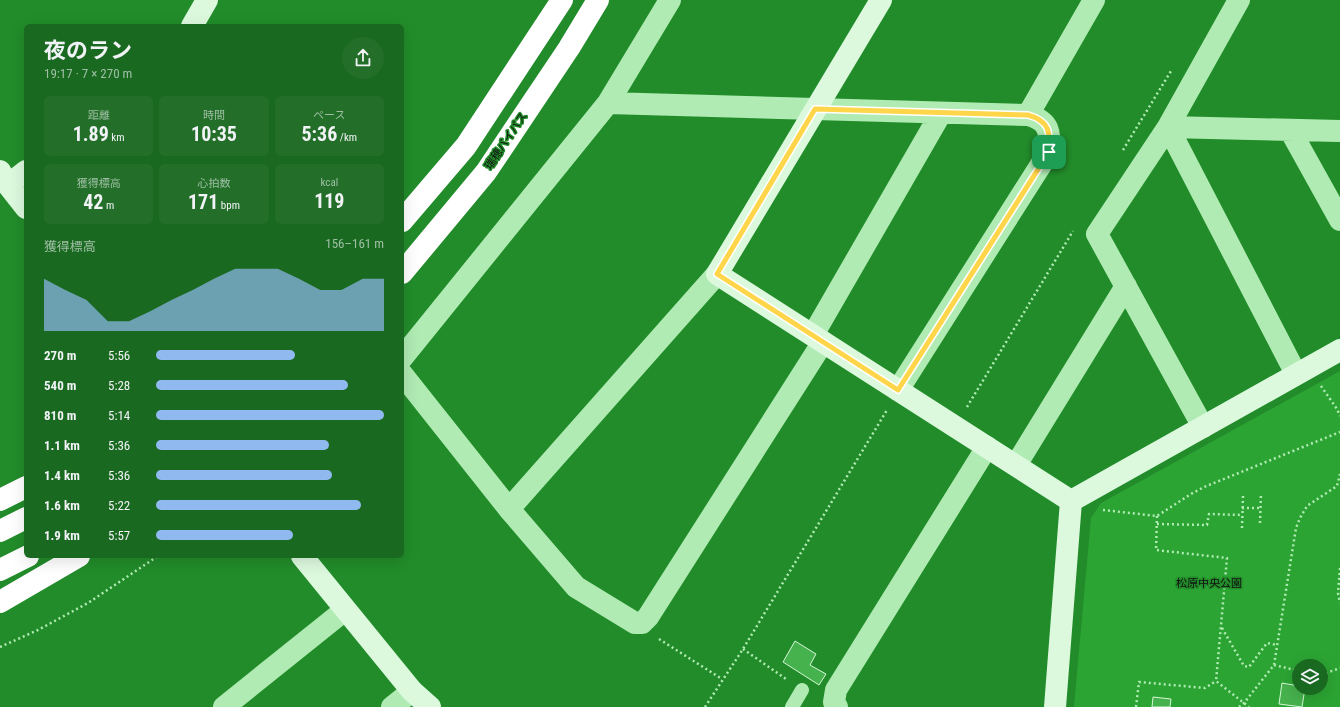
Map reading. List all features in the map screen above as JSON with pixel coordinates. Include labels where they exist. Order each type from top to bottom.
[{"type":"highway","points":[[404,218],[466,146],[562,0]]},
{"type":"highway","name":"瑞穂バイパス","points":[[404,271],[486,172],[569,48],[598,0]]},
{"type":"highway","points":[[0,500],[24,488]]},
{"type":"highway","points":[[0,531],[24,519]]},
{"type":"highway","points":[[0,570],[24,558]]},
{"type":"highway","points":[[0,602],[76,558]]},
{"type":"street","points":[[193,24],[207,0]]},
{"type":"street","points":[[404,356],[608,103],[670,0]]},
{"type":"street","points":[[509,509],[717,274],[881,0]]},
{"type":"street","points":[[1028,115],[1094,0]]},
{"type":"street","points":[[1203,427],[1097,234],[1168,127],[1239,0]]},
{"type":"street","points":[[608,103],[1028,115],[1036,117],[1047,126],[1050,139],[1049,152],[898,390]]},
{"type":"street","points":[[404,377],[509,509],[576,587],[635,623],[642,623],[648,617],[818,338],[941,112]]},
{"type":"street","points":[[1168,127],[1340,131]]},
{"type":"street","points":[[1168,127],[1301,371]]},
{"type":"street","points":[[1290,130],[1340,220]]},
{"type":"street","points":[[24,172],[4,178],[24,205]]},
{"type":"street","points":[[717,274],[987,447],[1071,503]]},
{"type":"street","points":[[1016,466],[1126,286]]},
{"type":"street","points":[[1071,503],[1340,350]]},
{"type":"street","points":[[837,707],[834,702],[836,690],[987,447]]},
{"type":"street","points":[[1055,707],[1071,503]]},
{"type":"street","points":[[304,558],[412,690],[430,707]]},
{"type":"street","points":[[224,707],[345,610]]},
{"type":"street","points":[[392,707],[412,690]]},
{"type":"lane","points":[[792,707],[802,690]]},
{"type":"path","points":[[1301,371],[1318,382],[1337,409],[1340,416]]},
{"type":"path","points":[[705,707],[743,649],[898,390]]},
{"type":"path","points":[[1071,503],[1157,516],[1204,487],[1340,432]]},
{"type":"path","points":[[1239,707],[1244,703],[1274,665],[1296,528],[1300,518],[1307,506],[1339,487],[1340,474]]},
{"type":"path","points":[[1260,523],[1261,493]]},
{"type":"path","points":[[1242,528],[1243,496]]},
{"type":"path","points":[[1242,508],[1260,508]]},
{"type":"path","points":[[1157,524],[1207,525],[1209,514],[1242,515]]},
{"type":"path","points":[[1157,516],[1156,550],[1227,558],[1216,681]]},
{"type":"path","points":[[0,647],[38,630],[88,603],[155,558]]},
{"type":"path","points":[[1340,568],[1338,593],[1340,602]]},
{"type":"path","points":[[635,623],[722,679]]},
{"type":"path","points":[[1221,627],[1244,666],[1248,667],[1267,643],[1277,644]]},
{"type":"path","points":[[1274,665],[1292,669]]},
{"type":"path","points":[[1328,672],[1340,668]]},
{"type":"path","points":[[1216,681],[1249,707]]},
{"type":"path","points":[[1136,707],[1139,682],[1205,688],[1216,681]]},
{"type":"green space","name":"松原中央公園","points":[[1340,371],[1340,707],[1074,707],[1091,518],[1101,503]]},
{"type":"building","points":[[795,641],[816,654],[810,665],[826,674],[819,685],[783,662]]},
{"type":"building","points":[[1282,683],[1292,685],[1292,695],[1304,695],[1302,707],[1279,704]]},
{"type":"building","points":[[1153,697],[1171,699],[1170,707],[1152,707]]},
{"type":"route","points":[[815,109],[1028,115],[1036,117],[1047,126],[1050,139],[1049,152],[898,390],[717,274],[815,109]]}]
